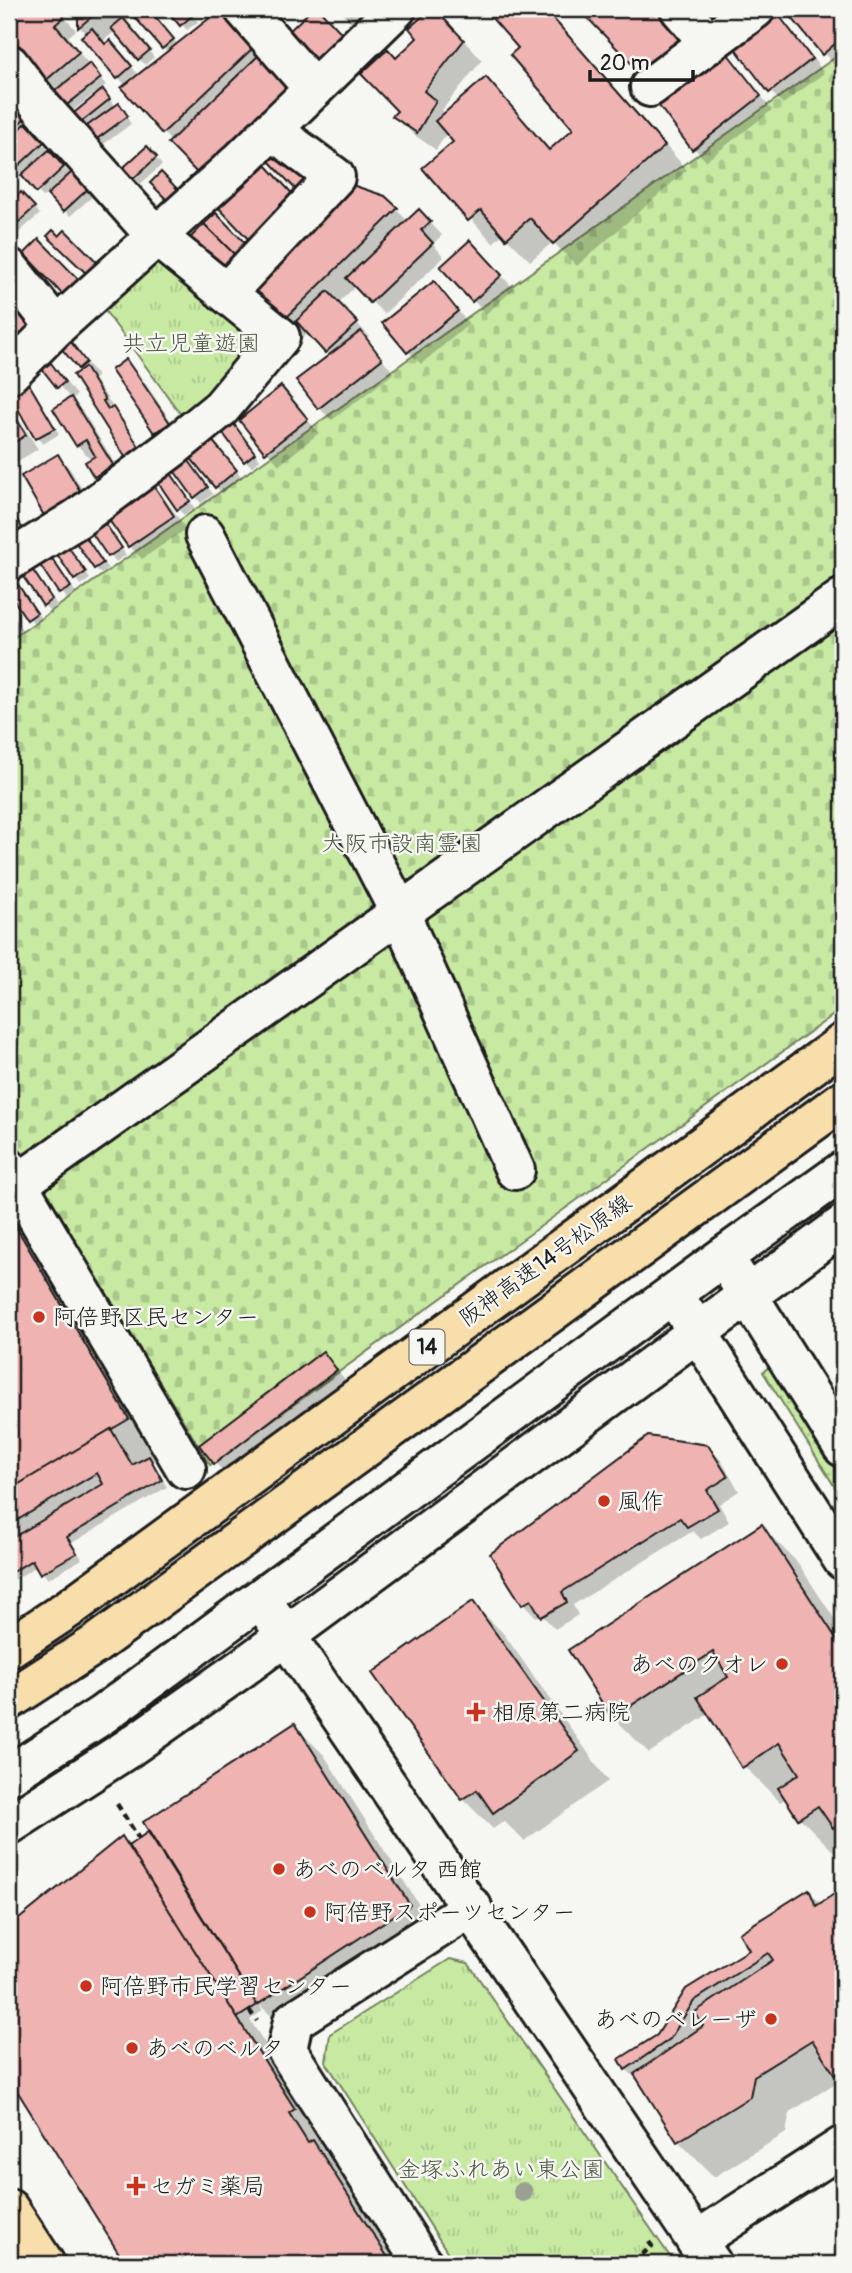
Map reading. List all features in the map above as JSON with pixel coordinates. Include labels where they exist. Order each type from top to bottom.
[{"type":"main road","name":"阪神高速14号松原線","points":[[9,1648],[68,1609],[843,1043]]},
{"type":"main road","name":"阪神高速14号松原線","points":[[9,1700],[96,1644],[843,1100]]},
{"type":"main road","points":[[9,2209],[45,2264]]},
{"type":"street","points":[[244,9],[314,89]]},
{"type":"street","points":[[9,374],[56,327],[272,130],[396,9]]},
{"type":"street","points":[[680,9],[709,43]]},
{"type":"street","points":[[650,87],[755,9]]},
{"type":"street","points":[[9,64],[51,118],[156,236],[280,337],[221,408],[78,518],[9,561]]},
{"type":"street","points":[[226,293],[335,177],[272,130]]},
{"type":"street","points":[[9,268],[56,327]]},
{"type":"street","points":[[205,535],[400,913],[515,1170]]},
{"type":"street","points":[[186,1469],[14,1176],[400,913],[843,598]]},
{"type":"street","points":[[9,1775],[103,1715],[843,1171]]},
{"type":"street","points":[[9,1825],[127,1749],[286,1636],[843,1225]]},
{"type":"street","points":[[723,1257],[843,1447]]},
{"type":"street","points":[[673,1294],[843,1559]]},
{"type":"street","points":[[261,1599],[704,2252],[843,2146]]},
{"type":"street","points":[[424,2264],[287,2050],[293,2021],[472,1907]]},
{"type":"path","points":[[117,1804],[139,1839]]},
{"type":"path","points":[[640,2264],[637,2259],[652,2246],[645,2236]]},
{"type":"green space","name":"大阪市設南霊園","points":[[843,52],[843,1008],[210,1465],[9,1132],[9,641]]},
{"type":"green space","name":"共立児童遊園","points":[[162,255],[268,340],[185,420],[103,308]]},
{"type":"green space","points":[[771,1365],[843,1479],[843,1500],[763,1372]]},
{"type":"green space","name":"金塚ふれあい東公園","points":[[450,1959],[468,1963],[675,2264],[455,2264],[326,2062],[330,2034]]},
{"type":"building","points":[[9,9],[58,9],[64,17],[55,25],[79,52],[44,82],[9,42]]},
{"type":"building","points":[[78,9],[101,9],[78,28]]},
{"type":"building","points":[[141,9],[149,9],[174,39],[162,49],[133,15]]},
{"type":"building","points":[[166,9],[188,9],[193,15],[180,26]]},
{"type":"building","points":[[221,9],[256,45],[162,134],[121,88]]},
{"type":"building","points":[[312,9],[319,9],[349,41],[315,74],[281,39]]},
{"type":"building","points":[[431,9],[435,9],[464,40],[424,91],[436,101],[417,133],[392,116],[397,111],[361,74],[388,49],[396,58],[417,38],[409,28]]},
{"type":"building","points":[[484,9],[545,9],[665,146],[553,244],[530,218],[506,239],[481,210],[468,221],[422,168],[453,142],[435,121],[486,77],[549,150],[573,129],[510,55],[518,48]]},
{"type":"building","points":[[579,9],[663,9],[695,41],[651,84]]},
{"type":"building","points":[[793,9],[843,9],[843,37],[822,55],[788,13]]},
{"type":"building","points":[[778,14],[812,59],[769,93],[735,48]]},
{"type":"building","points":[[123,18],[150,50],[138,60],[111,28]]},
{"type":"building","points":[[92,28],[105,44],[110,40],[132,66],[117,79],[81,37]]},
{"type":"building","points":[[264,50],[300,89],[204,180],[168,143]]},
{"type":"building","points":[[727,53],[761,96],[692,150],[659,106]]},
{"type":"building","points":[[90,63],[101,78],[63,108],[52,93]]},
{"type":"building","points":[[103,89],[110,99],[76,126],[69,117]]},
{"type":"building","points":[[9,101],[25,118],[9,133]]},
{"type":"building","points":[[119,103],[128,116],[90,144],[80,131]]},
{"type":"building","points":[[26,123],[44,142],[15,169],[9,162],[9,139]]},
{"type":"building","points":[[147,146],[157,157],[123,188],[113,177]]},
{"type":"building","points":[[282,147],[321,178],[302,196],[268,160]]},
{"type":"building","points":[[49,150],[64,167],[36,193],[21,175]]},
{"type":"building","points":[[266,165],[298,200],[252,243],[219,208]]},
{"type":"building","points":[[72,172],[88,189],[63,212],[47,195]]},
{"type":"building","points":[[161,172],[186,198],[176,209],[150,183]]},
{"type":"building","points":[[343,182],[385,196],[398,208],[281,323],[243,290]]},
{"type":"building","points":[[21,192],[35,207],[9,231],[9,203]]},
{"type":"building","points":[[419,209],[431,222],[421,230],[433,243],[370,303],[346,278]]},
{"type":"building","points":[[216,213],[249,247],[238,258],[204,224]]},
{"type":"building","points":[[204,224],[238,258],[223,273],[190,238]]},
{"type":"building","points":[[53,230],[59,236],[65,230],[100,265],[89,276],[47,236]]},
{"type":"building","points":[[39,239],[81,282],[65,297],[24,254]]},
{"type":"building","points":[[470,240],[502,275],[472,302],[440,267]]},
{"type":"building","points":[[434,281],[458,311],[407,353],[382,323]]},
{"type":"building","points":[[9,283],[39,320],[11,346],[9,344]]},
{"type":"building","points":[[328,291],[358,323],[325,353],[296,321]]},
{"type":"building","points":[[361,331],[382,359],[318,409],[296,380]]},
{"type":"building","points":[[71,342],[86,362],[78,369],[62,349]]},
{"type":"building","points":[[126,359],[170,423],[154,433],[111,370]]},
{"type":"building","points":[[51,363],[65,382],[57,388],[42,369]]},
{"type":"building","points":[[85,367],[108,409],[113,407],[142,451],[127,460],[73,375]]},
{"type":"building","points":[[29,384],[55,428],[35,439],[10,395]]},
{"type":"building","points":[[281,386],[308,419],[265,453],[239,420]]},
{"type":"building","points":[[71,397],[113,465],[94,477],[85,462],[95,456],[86,440],[76,446],[53,409]]},
{"type":"building","points":[[9,406],[26,435],[9,446]]},
{"type":"building","points":[[228,416],[255,453],[244,462],[217,425]]},
{"type":"building","points":[[211,439],[237,470],[215,488],[189,456]]},
{"type":"building","points":[[58,454],[83,496],[46,519],[21,476]]},
{"type":"building","points":[[184,454],[208,487],[194,498],[170,465]]},
{"type":"building","points":[[168,469],[190,501],[177,510],[155,478]]},
{"type":"building","points":[[149,478],[174,516],[128,547],[102,510]]},
{"type":"building","points":[[9,508],[28,537],[9,548]]},
{"type":"building","points":[[98,513],[122,548],[108,557],[85,523]]},
{"type":"building","points":[[78,525],[103,563],[94,569],[68,531]]},
{"type":"building","points":[[62,538],[86,572],[74,580],[51,545]]},
{"type":"building","points":[[45,548],[71,587],[59,594],[34,556]]},
{"type":"building","points":[[26,560],[52,599],[43,606],[16,566]]},
{"type":"building","points":[[9,571],[37,613],[27,620],[9,593]]},
{"type":"building","name":"阿倍野区民センター","points":[[9,1215],[129,1419],[9,1490]]},
{"type":"building","points":[[323,1351],[337,1370],[214,1464],[199,1445]]},
{"type":"building","points":[[111,1429],[132,1465],[149,1456],[162,1480],[67,1537],[77,1553],[40,1574],[32,1560],[9,1574],[9,1540],[103,1484],[97,1473],[9,1525],[9,1490]]},
{"type":"building","points":[[648,1436],[708,1445],[728,1477],[707,1490],[718,1509],[687,1527],[680,1518],[562,1592],[567,1602],[541,1617],[531,1600],[522,1605],[490,1554]]},
{"type":"building","name":"あべのクオレ","points":[[762,1524],[843,1649],[843,1821],[833,1828],[818,1806],[798,1819],[778,1788],[799,1774],[779,1743],[742,1768],[697,1697],[728,1677],[713,1652],[612,1718],[568,1650]]},
{"type":"building","name":"相原第二病院","points":[[473,1601],[579,1751],[493,1813],[477,1790],[462,1800],[372,1673]]},
{"type":"building","name":"あべのベルタ 西館","points":[[295,1723],[410,1905],[257,2005],[143,1822]]},
{"type":"building","points":[[148,1832],[257,2005],[237,2018],[128,1846]]},
{"type":"building","name":"あべのベルタ","points":[[122,1836],[295,2109],[289,2113],[308,2143],[313,2140],[392,2264],[126,2264],[123,2260],[9,2078],[9,1927]]},
{"type":"building","name":"あべのベレーザ","points":[[843,1888],[843,2069],[835,2075],[812,2040],[754,2076],[750,2097],[677,2142],[634,2074],[703,2026],[695,2012],[773,1960],[768,1953],[694,2001],[670,2039],[625,2070],[619,2059],[657,2035],[686,1989],[749,1950],[739,1933],[809,1889],[816,1906]]},
{"type":"place","name":"阿倍野区民センター","points":[[39,1317]]},
{"type":"place","name":"風作","points":[[604,1501]]},
{"type":"place","name":"あべのクオレ","points":[[782,1664]]},
{"type":"place","name":"相原第二病院","points":[[476,1712]]},
{"type":"place","name":"あべのベルタ 西館","points":[[279,1869]]},
{"type":"place","name":"阿倍野スポーツセンター","points":[[310,1912]]},
{"type":"place","name":"阿倍野市民学習センター","points":[[86,1986]]},
{"type":"place","name":"あべのベレーザ","points":[[771,2019]]},
{"type":"place","name":"あべのベルタ","points":[[132,2048]]},
{"type":"place","name":"セガミ薬局","points":[[136,2186]]}]
